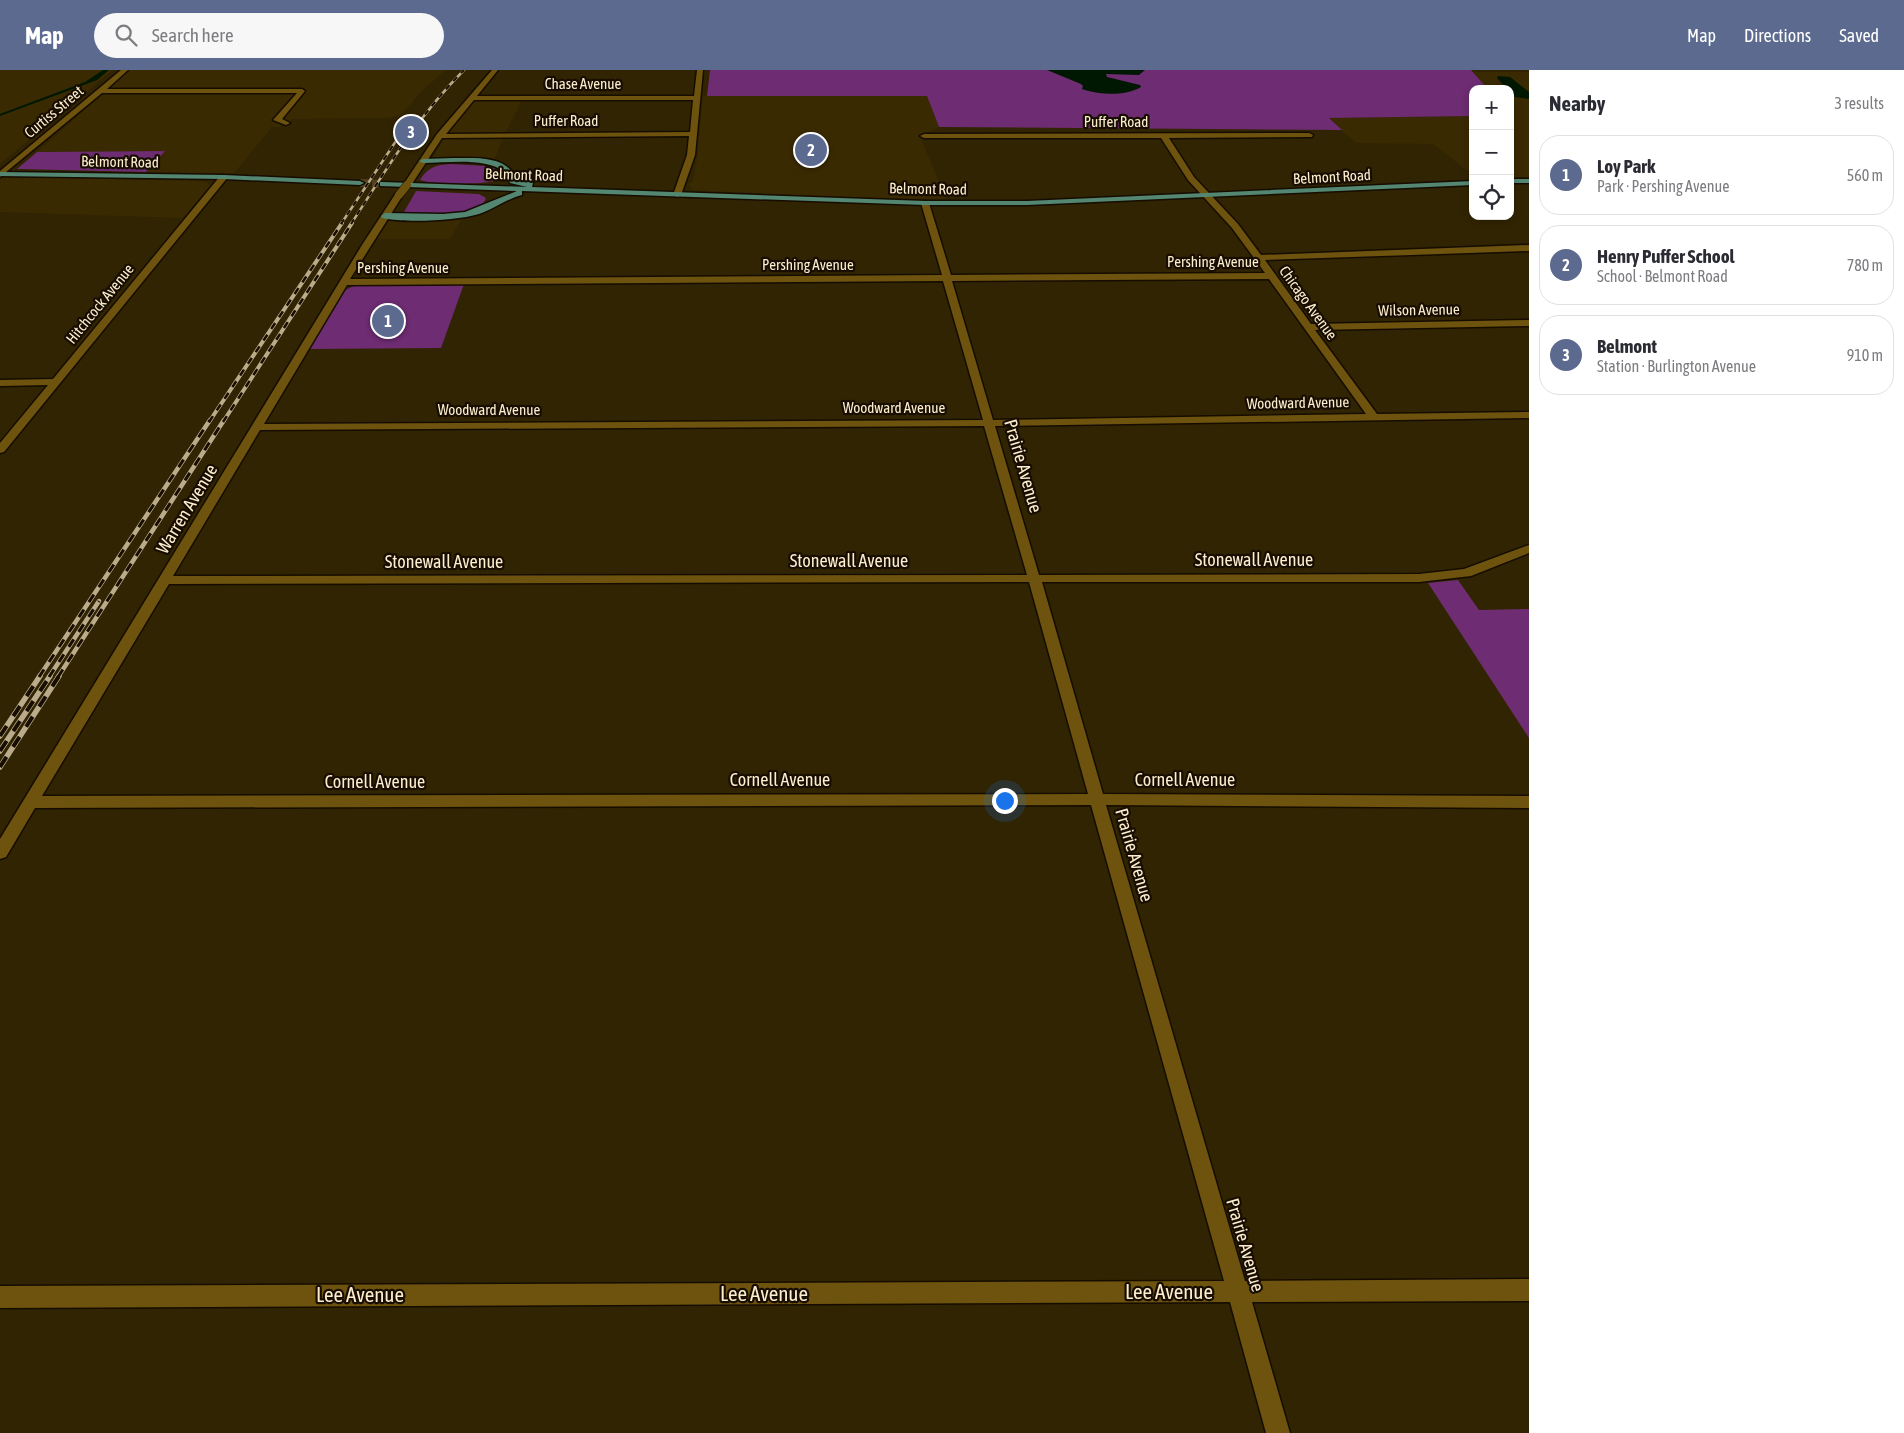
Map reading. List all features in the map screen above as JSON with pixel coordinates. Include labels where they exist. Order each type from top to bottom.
[{"type":"main road","points":[[423,161],[490,163],[503,167],[511,178],[519,183],[553,190]]},
{"type":"main road","points":[[465,187],[499,182],[509,173]]},
{"type":"main road","name":"Belmont Road","points":[[0,175],[224,177],[360,183]]},
{"type":"main road","points":[[1514,182],[1529,180]]},
{"type":"main road","name":"Belmont Road","points":[[384,184],[925,203],[1027,202],[1209,196],[1469,183]]},
{"type":"main road","points":[[465,187],[487,196],[490,200],[490,205]]},
{"type":"main road","points":[[385,216],[453,216],[478,211],[513,194],[553,190]]},
{"type":"street","name":"Curtiss Street","points":[[0,175],[124,70]]},
{"type":"street","name":"Warren Avenue","points":[[0,853],[385,216],[440,136],[495,70]]},
{"type":"street","points":[[677,195],[689,162],[700,70]]},
{"type":"street","points":[[100,91],[302,91],[277,120],[286,123]]},
{"type":"street","name":"Chase Avenue","points":[[470,98],[696,98]]},
{"type":"street","name":"Puffer Road","points":[[440,136],[693,134]]},
{"type":"street","name":"Puffer Road","points":[[924,136],[1309,135]]},
{"type":"street","name":"Chicago Avenue","points":[[1164,136],[1191,178],[1235,226],[1374,416]]},
{"type":"street","name":"Hitchcock Avenue","points":[[0,450],[224,177]]},
{"type":"street","name":"Prairie Avenue","points":[[925,203],[1098,799],[1278,1433]]},
{"type":"street","name":"Pershing Avenue","points":[[1259,258],[1529,248]]},
{"type":"street","name":"Pershing Avenue","points":[[345,282],[1272,276]]},
{"type":"street","name":"Wilson Avenue","points":[[1309,327],[1529,323]]},
{"type":"street","points":[[0,383],[55,382]]},
{"type":"street","name":"Woodward Avenue","points":[[258,426],[990,423],[1529,415]]},
{"type":"street","name":"Stonewall Avenue","points":[[164,580],[1444,577],[1487,567],[1529,549]]},
{"type":"street","name":"Cornell Avenue","points":[[30,802],[1098,799],[1529,802]]},
{"type":"street","name":"Lee Avenue","points":[[0,1297],[1529,1290]]},
{"type":"shaded area","points":[[0,70],[113,70],[0,164]]},
{"type":"shaded area","points":[[103,70],[109,70],[97,80],[0,116],[0,114],[85,82]]},
{"type":"shaded area","points":[[130,70],[445,70],[421,92],[400,116],[386,118],[293,119],[279,127],[272,127],[235,172],[229,174],[146,172],[164,151],[37,152]]},
{"type":"shaded area","points":[[710,70],[1471,70],[1484,85],[1469,85],[1469,116],[1329,118],[1342,130],[939,127],[927,96],[707,96]]},
{"type":"shaded area","points":[[1047,70],[1145,70],[1139,75],[1106,74],[1107,77],[1140,85],[1141,87],[1128,92],[1113,94],[1091,92],[1082,89],[1083,86],[1081,84]]},
{"type":"shaded area","points":[[1473,72],[1529,72],[1529,177],[1514,177],[1514,85],[1484,85]]},
{"type":"shaded area","points":[[1498,76],[1510,77],[1529,92],[1529,99],[1515,97],[1514,85],[1503,85],[1497,78]]},
{"type":"shaded area","points":[[703,96],[927,96],[939,127],[920,136],[946,199],[856,198],[693,190],[688,184],[692,182],[697,159]]},
{"type":"shaded area","points":[[474,99],[523,99],[505,133],[494,160],[432,159],[448,132]]},
{"type":"shaded area","points":[[1469,116],[1469,172],[1433,144],[1356,143],[1328,118]]},
{"type":"shaded area","points":[[165,151],[146,172],[17,169],[37,152]]},
{"type":"shaded area","points":[[451,164],[494,167],[503,173],[503,177],[488,182],[463,184],[420,180],[426,172],[433,168]]},
{"type":"shaded area","points":[[10,177],[200,181],[206,182],[210,186],[183,218],[0,212],[0,179]]},
{"type":"shaded area","points":[[416,191],[479,194],[486,198],[481,205],[462,213],[423,215],[404,212]]},
{"type":"shaded area","points":[[462,219],[450,239],[376,239],[390,220]]},
{"type":"shaded area","points":[[370,284],[464,284],[441,348],[309,349],[345,290],[354,286]]},
{"type":"shaded area","points":[[1458,580],[1479,610],[1529,609],[1529,738],[1428,583]]},
{"type":"tunnel","points":[[360,183],[383,184]]},
{"type":"railway","points":[[351,224],[417,125],[464,70]]},
{"type":"railway","points":[[341,224],[396,141]]},
{"type":"railway","points":[[209,422],[342,223]]},
{"type":"railway","points":[[223,422],[352,223]]},
{"type":"railway","points":[[39,677],[210,420]]},
{"type":"railway","points":[[58,677],[224,420]]},
{"type":"railway","points":[[49,677],[99,601]]},
{"type":"railway","points":[[0,736],[40,676]]},
{"type":"railway","points":[[0,751],[50,676]]},
{"type":"railway","points":[[0,767],[59,676]]},
{"type":"place","name":"Belmont","points":[[411,132]]},
{"type":"place","name":"Henry Puffer School","points":[[811,150]]},
{"type":"place","name":"Loy Park","points":[[388,321]]}]
